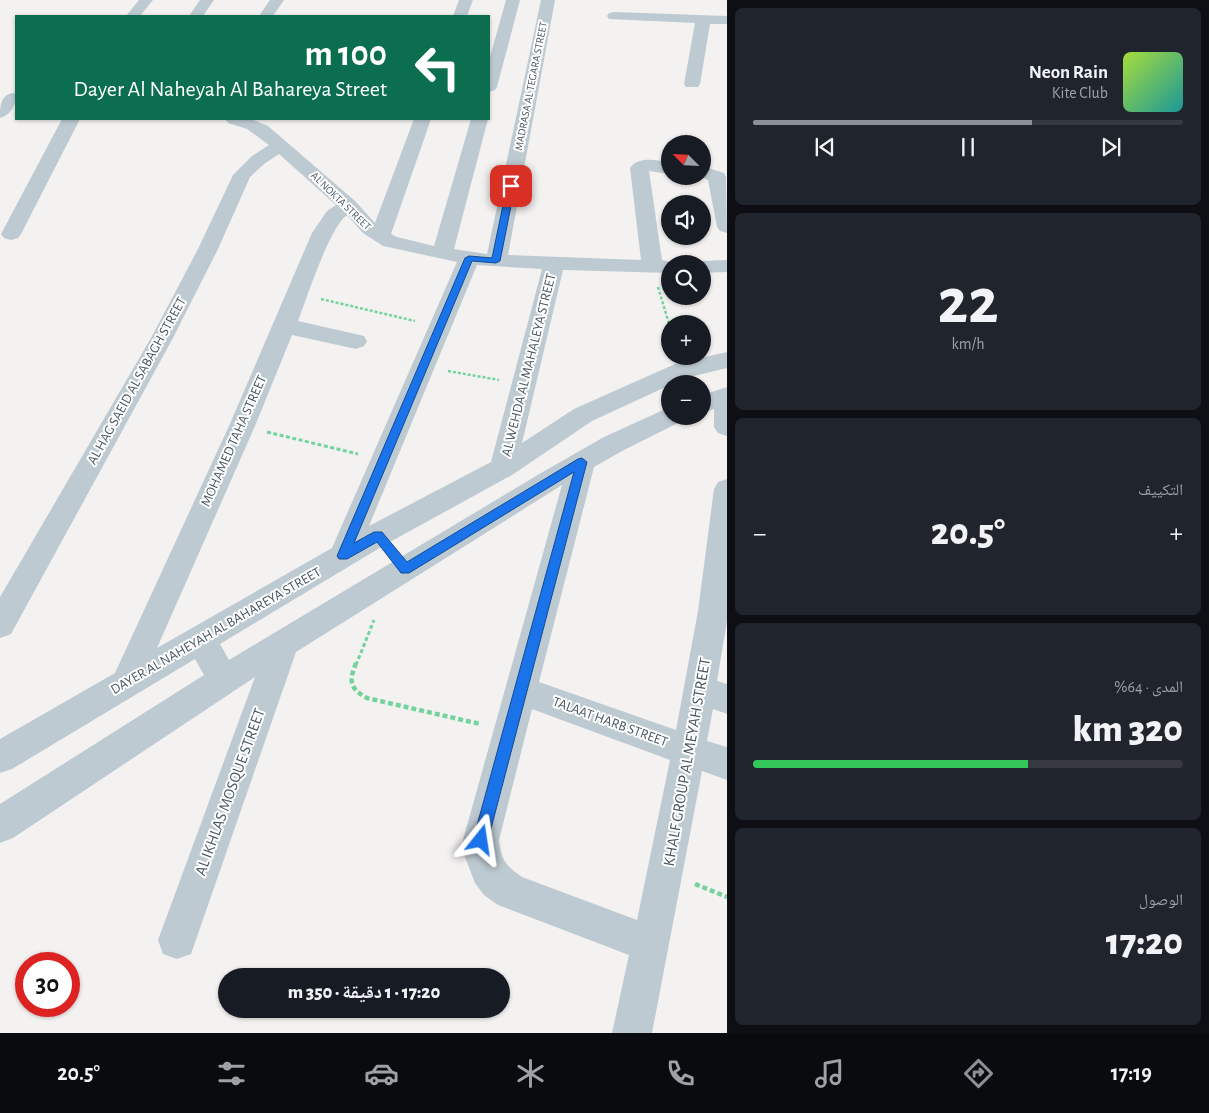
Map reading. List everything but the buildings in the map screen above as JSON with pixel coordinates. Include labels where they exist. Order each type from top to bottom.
[{"type":"street","points":[[134,15],[146,0]]},
{"type":"street","points":[[197,15],[207,0]]},
{"type":"street","points":[[267,15],[276,0]]},
{"type":"street","points":[[460,15],[466,0]]},
{"type":"street","points":[[490,83],[513,0]]},
{"type":"street","name":"MADRASA AL TEGARA STREET","points":[[496,261],[548,0]]},
{"type":"street","points":[[614,16],[726,20]]},
{"type":"street","points":[[692,84],[703,20]]},
{"type":"street","points":[[0,113],[9,98]]},
{"type":"street","points":[[11,234],[70,120]]},
{"type":"street","name":"AL NOKTA STREET","points":[[238,120],[254,124],[281,145],[348,205],[380,237],[390,242],[442,254],[496,261],[661,267]]},
{"type":"street","points":[[380,237],[423,120]]},
{"type":"street","points":[[442,254],[480,120]]},
{"type":"street","name":"AL HAG SAEID AL SABAGH STREET","points":[[0,625],[162,338],[208,249],[242,176],[258,160],[281,145]]},
{"type":"street","points":[[661,167],[646,165],[639,168],[661,267]]},
{"type":"street","points":[[711,175],[716,177],[726,226]]},
{"type":"street","name":"MOHAMED TAHA STREET","points":[[126,683],[242,426],[325,227],[334,215],[348,205]]},
{"type":"street","points":[[343,556],[469,258]]},
{"type":"street","name":"AL WEHDA AL MAHALEYA STREET","points":[[503,468],[554,262]]},
{"type":"street","points":[[711,267],[726,266]]},
{"type":"street","points":[[284,326],[356,341]]},
{"type":"street","name":"DAYER AL NAHEYAH AL BAHAREYA STREET","points":[[0,757],[378,535],[503,468],[583,415],[683,370],[726,360]]},
{"type":"street","points":[[629,394],[661,417]]},
{"type":"street","points":[[711,401],[726,395],[726,427]]},
{"type":"street","points":[[0,825],[223,680],[582,462],[661,421]]},
{"type":"street","points":[[582,462],[481,840],[481,856],[487,871],[497,883],[511,892],[651,944]]},
{"type":"street","name":"KHALF GROUP AL MEYAH STREET","points":[[632,1033],[667,872],[689,750],[713,695],[720,611],[726,489]]},
{"type":"street","points":[[378,535],[405,569]]},
{"type":"street","points":[[201,639],[223,680]]},
{"type":"street","name":"AL IKHLAS MOSQUE STREET","points":[[177,940],[283,644]]},
{"type":"street","name":"TALAAT HARB STREET","points":[[521,690],[726,764]]},
{"type":"path","points":[[298,294],[440,327]]},
{"type":"path","points":[[423,367],[524,384]]},
{"type":"path","points":[[242,426],[384,460]]},
{"type":"path","points":[[375,619],[351,676],[351,682],[356,692],[374,700],[510,731]]},
{"type":"route","points":[[481,840],[582,462],[405,569],[378,535],[343,556],[469,258],[496,261],[511,186]]}]
